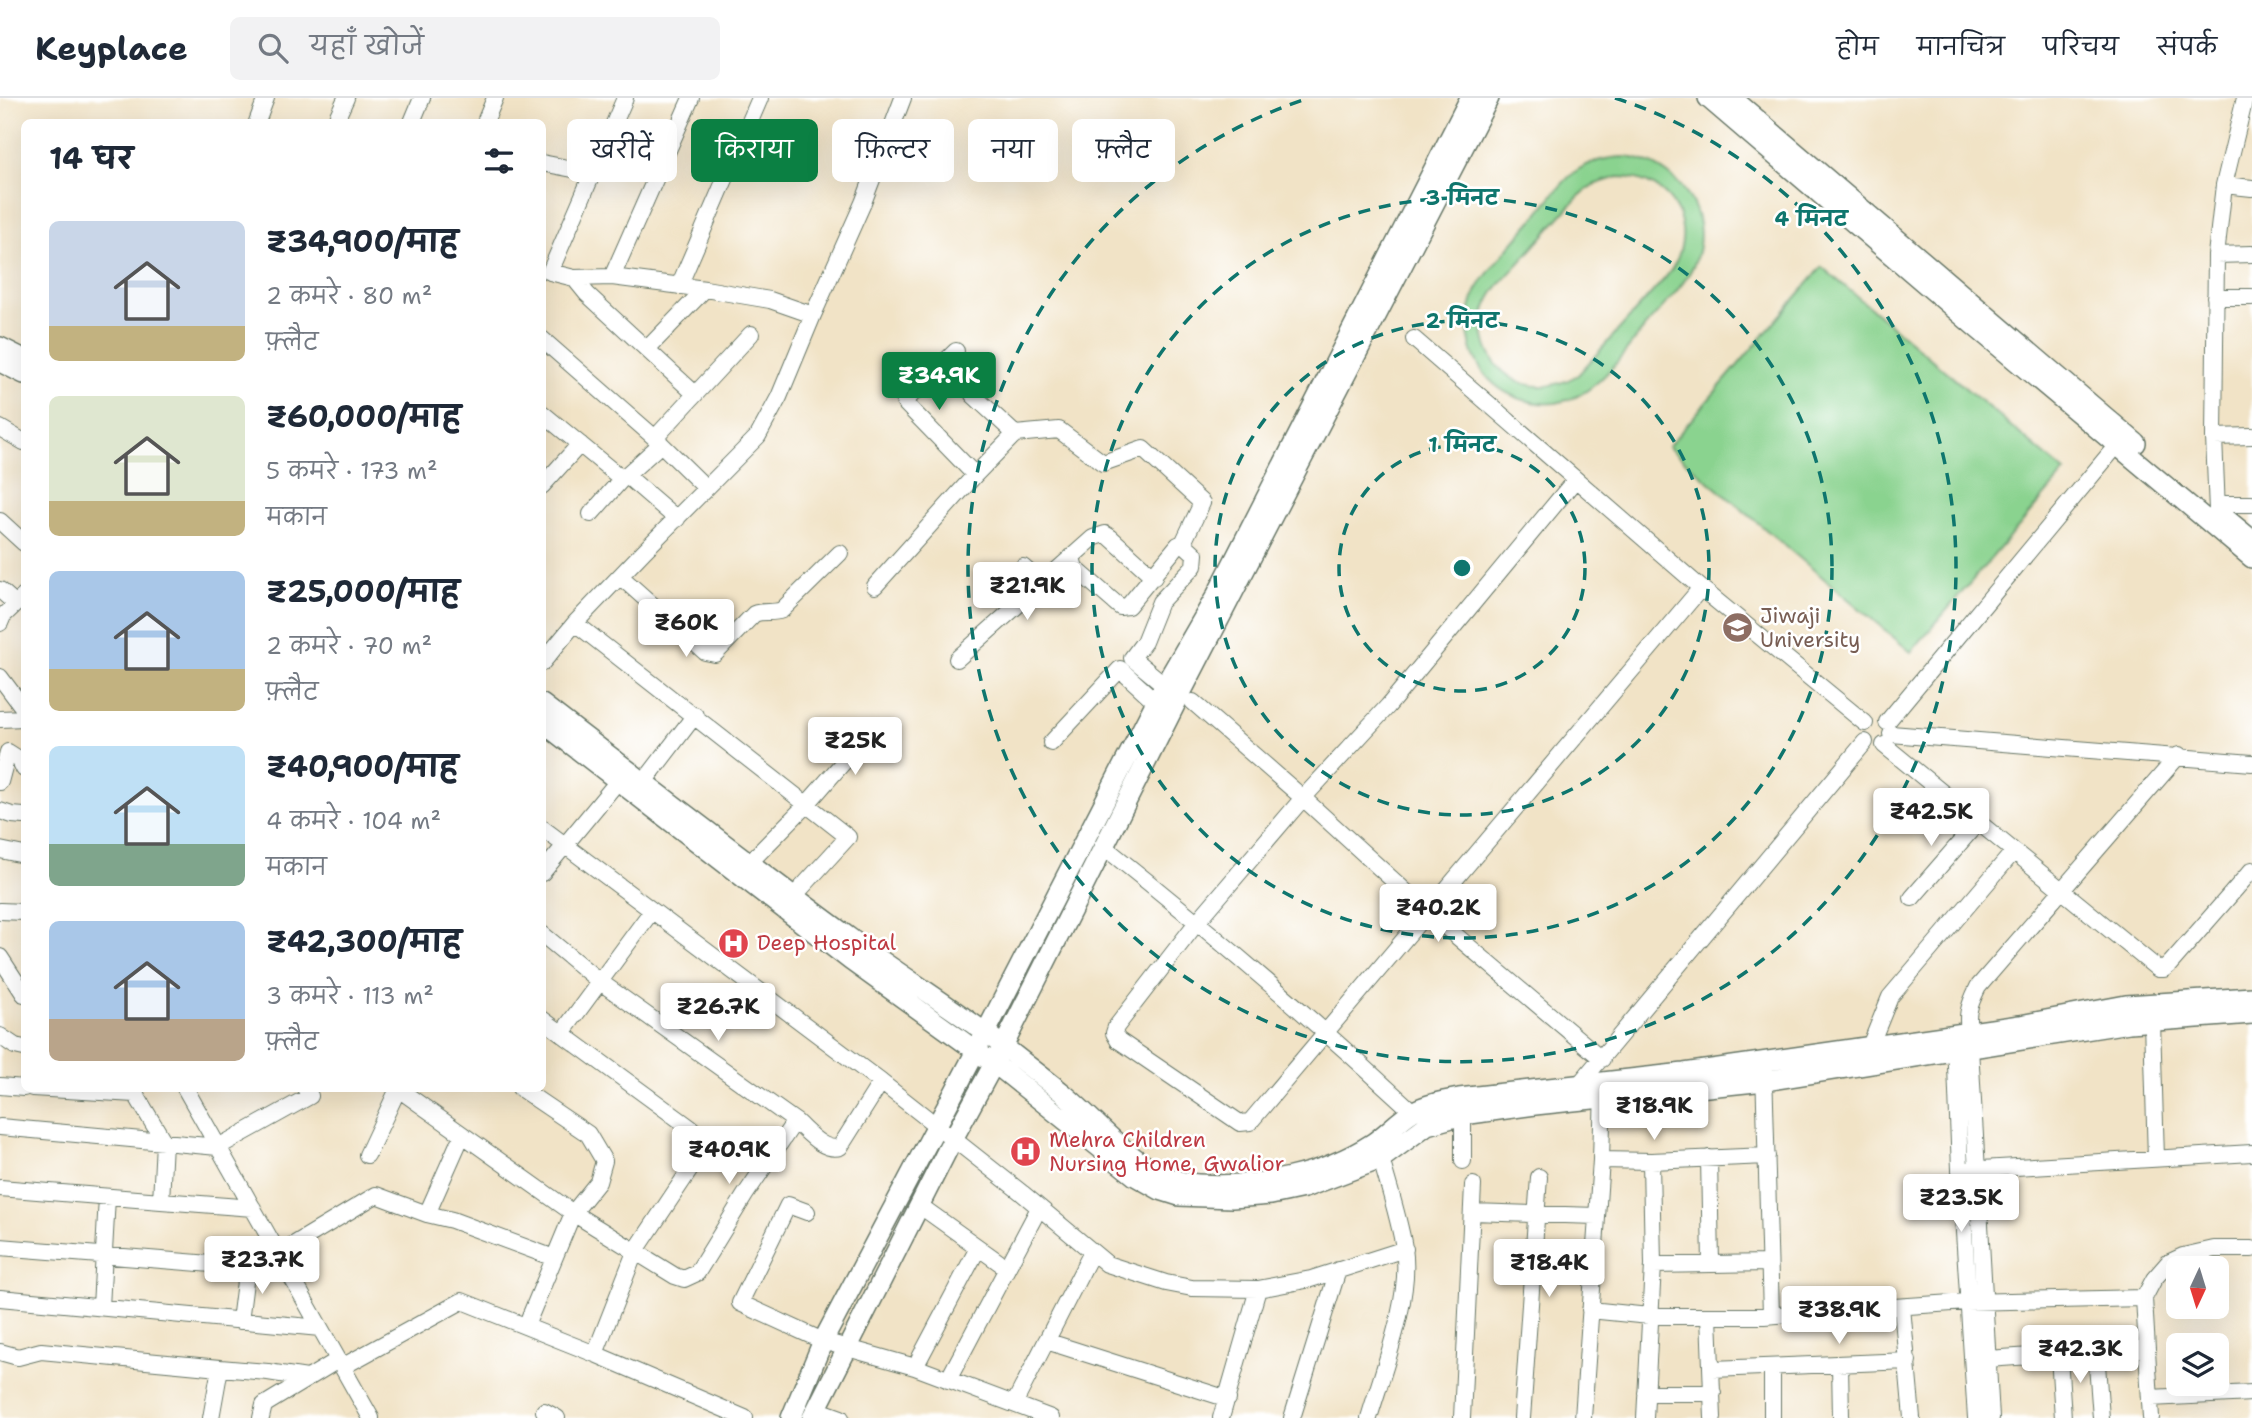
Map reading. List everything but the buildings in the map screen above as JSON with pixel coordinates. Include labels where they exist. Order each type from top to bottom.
[{"type":"main road","points":[[814,1414],[1103,846],[1173,697],[1216,596],[1470,98]]},
{"type":"main road","points":[[791,1418],[823,1341],[976,1051],[1173,697],[1489,98]]},
{"type":"main road","points":[[1708,98],[1962,316],[2252,558]]},
{"type":"main road","points":[[1732,98],[2252,540]]},
{"type":"main road","points":[[0,347],[21,358]]},
{"type":"main road","points":[[0,362],[21,372]]},
{"type":"main road","points":[[546,707],[640,788],[878,970],[1003,1046],[1064,1094],[1143,1164],[1166,1178],[1199,1191],[1271,1195],[1304,1188],[1381,1159],[1413,1111],[1459,1098],[1577,1087],[1603,1091],[1765,1081],[1962,1041],[2020,1025],[2126,1005],[2252,998]]},
{"type":"main road","points":[[546,725],[618,780],[640,788]]},
{"type":"main road","points":[[744,869],[794,897],[976,1051],[1135,1175],[1160,1191],[1179,1196],[1300,1175],[1427,1125],[1463,1115],[1535,1105],[1763,1061],[1870,1046],[1962,1041],[2152,1021],[2252,1014]]},
{"type":"street","points":[[258,119],[266,98]]},
{"type":"street","points":[[336,119],[346,98]]},
{"type":"street","points":[[413,119],[422,98]]},
{"type":"street","points":[[486,119],[495,98]]},
{"type":"street","points":[[616,119],[625,98]]},
{"type":"street","points":[[612,277],[691,98]]},
{"type":"street","points":[[679,286],[760,98]]},
{"type":"street","points":[[546,658],[575,624],[758,436],[779,397],[863,203],[902,98]]},
{"type":"street","points":[[2245,98],[2224,186],[2216,255],[2214,437],[2217,508],[2252,504]]},
{"type":"street","points":[[546,164],[567,168]]},
{"type":"street","points":[[589,182],[550,272],[574,278],[612,277],[705,289],[770,300],[813,315]]},
{"type":"street","points":[[2224,186],[2252,188]]},
{"type":"street","points":[[2216,255],[2252,254]]},
{"type":"street","points":[[574,278],[587,294],[694,393]]},
{"type":"street","points":[[647,349],[705,289]]},
{"type":"street","points":[[2215,297],[2252,297]]},
{"type":"street","points":[[591,514],[658,441],[694,393],[751,334]]},
{"type":"street","points":[[1414,339],[1701,588],[1864,723]]},
{"type":"street","points":[[546,343],[658,441],[706,488]]},
{"type":"street","points":[[956,351],[904,402],[975,475]]},
{"type":"street","points":[[973,395],[1015,434]]},
{"type":"street","points":[[546,415],[677,519]]},
{"type":"street","points":[[0,428],[21,440]]},
{"type":"street","points":[[875,586],[1015,434],[1059,430],[1103,463],[1143,449],[1202,503],[1183,542],[1128,606],[1120,607],[1075,568],[1072,558]]},
{"type":"street","points":[[2214,437],[2252,436]]},
{"type":"street","points":[[546,482],[580,444]]},
{"type":"street","points":[[2118,444],[1887,734],[1874,747],[1865,742],[1861,733],[1864,723],[1878,718],[1887,734],[1978,822],[2158,969],[2164,969],[2252,870]]},
{"type":"street","points":[[1575,480],[1388,706],[1303,798],[1198,922],[1116,1027],[1114,1033],[1118,1040],[1240,1122],[1246,1123],[1254,1118],[1701,588]]},
{"type":"street","points":[[0,522],[21,540]]},
{"type":"street","points":[[957,659],[1093,538],[1105,534],[1154,577]]},
{"type":"street","points":[[1051,743],[1144,642],[1160,603],[1194,566],[1195,554],[1183,542]]},
{"type":"street","points":[[621,577],[705,652],[715,654],[754,614],[782,610],[840,553]]},
{"type":"street","points":[[1023,567],[1042,584]]},
{"type":"street","points":[[0,590],[20,600],[0,623]]},
{"type":"street","points":[[575,624],[848,837],[794,897]]},
{"type":"street","points":[[1126,664],[1303,798],[1429,912],[1602,1059]]},
{"type":"street","points":[[0,677],[21,705]]},
{"type":"street","points":[[640,788],[695,715]]},
{"type":"street","points":[[0,719],[21,718]]},
{"type":"street","points":[[744,869],[807,804],[876,725]]},
{"type":"street","points":[[1887,734],[2179,755],[2252,763]]},
{"type":"street","points":[[827,736],[849,756]]},
{"type":"street","points":[[1577,1087],[1865,742]]},
{"type":"street","points":[[0,782],[8,752],[21,763]]},
{"type":"street","points":[[1976,1418],[1967,1302],[1967,1169],[1962,1041],[1970,1002],[1978,987],[2179,755]]},
{"type":"street","points":[[546,868],[618,780]]},
{"type":"street","points":[[0,811],[21,816]]},
{"type":"street","points":[[1912,898],[1978,822]]},
{"type":"street","points":[[546,831],[881,1082],[1107,1264],[1166,1283],[1203,1288],[1258,1289],[1311,1279],[1405,1249]]},
{"type":"street","points":[[1103,846],[1198,922],[1327,1032],[1413,1111]]},
{"type":"street","points":[[0,850],[21,854]]},
{"type":"street","points":[[1870,1046],[1890,997],[2014,851]]},
{"type":"street","points":[[0,911],[21,912]]},
{"type":"street","points":[[562,1033],[652,912]]},
{"type":"street","points":[[546,937],[599,981],[795,1121],[825,1146],[833,1149],[840,1147],[881,1082]]},
{"type":"street","points":[[0,957],[21,989]]},
{"type":"street","points":[[2152,1021],[2156,1159]]},
{"type":"street","points":[[546,1022],[692,1129],[700,1141],[700,1154],[635,1252],[595,1354]]},
{"type":"street","points":[[0,1035],[21,1047]]},
{"type":"street","points":[[1763,1061],[1771,1315]]},
{"type":"street","points":[[0,1086],[21,1088]]},
{"type":"street","points":[[1583,1418],[1601,1160],[1603,1091]]},
{"type":"street","points":[[135,1092],[164,1142],[161,1201]]},
{"type":"street","points":[[187,1092],[371,1418]]},
{"type":"street","points":[[0,1127],[218,1147],[310,1096],[308,1092]]},
{"type":"street","points":[[367,1155],[397,1092]]},
{"type":"street","points":[[402,1092],[573,1213],[684,1279],[697,1273],[795,1121]]},
{"type":"street","points":[[526,1092],[588,1134],[604,1161],[598,1182],[573,1213],[526,1326]]},
{"type":"street","points":[[1463,1115],[1463,1161]]},
{"type":"street","points":[[427,1214],[462,1135]]},
{"type":"street","points":[[1967,1169],[2252,1153]]},
{"type":"street","points":[[1601,1160],[1651,1161],[1767,1156]]},
{"type":"street","points":[[1709,1158],[1711,1264]]},
{"type":"street","points":[[1368,1418],[1400,1311],[1405,1278],[1405,1249],[1381,1159]]},
{"type":"street","points":[[1645,1418],[1653,1265],[1651,1161]]},
{"type":"street","points":[[1967,1169],[1984,1302],[1991,1418]]},
{"type":"street","points":[[1522,1418],[1539,1177]]},
{"type":"street","points":[[1462,1418],[1473,1185]]},
{"type":"street","points":[[0,1188],[253,1208]]},
{"type":"street","points":[[278,1254],[376,1195],[554,1258]]},
{"type":"street","points":[[101,1307],[107,1196]]},
{"type":"street","points":[[807,1212],[788,1205],[740,1303],[823,1341],[915,1367],[1051,1418]]},
{"type":"street","points":[[919,1205],[1007,1268]]},
{"type":"street","points":[[948,1380],[1039,1208]]},
{"type":"street","points":[[1472,1212],[1597,1216]]},
{"type":"street","points":[[0,1247],[287,1270]]},
{"type":"street","points":[[915,1367],[978,1248]]},
{"type":"street","points":[[2151,1418],[2144,1298],[2154,1279],[2168,1263],[2183,1256],[2214,1249],[2252,1250]]},
{"type":"street","points":[[1014,1404],[1092,1252]]},
{"type":"street","points":[[1653,1265],[1769,1263]]},
{"type":"street","points":[[240,1321],[247,1266]]},
{"type":"street","points":[[1292,1418],[1338,1270]]},
{"type":"street","points":[[1222,1418],[1258,1289]]},
{"type":"street","points":[[0,1297],[320,1328]]},
{"type":"street","points":[[1590,1311],[1649,1316],[1771,1315],[1967,1302],[2144,1298]]},
{"type":"street","points":[[261,1418],[264,1405],[307,1378],[340,1364],[462,1301],[745,1418]]},
{"type":"street","points":[[1902,1307],[1909,1361],[1912,1418]]},
{"type":"street","points":[[1709,1316],[1713,1418]]},
{"type":"street","points":[[1046,1340],[1228,1399]]},
{"type":"street","points":[[1987,1359],[2147,1348]]},
{"type":"street","points":[[2096,1351],[2101,1418]]},
{"type":"street","points":[[0,1352],[18,1357],[41,1352],[268,1372],[307,1378]]},
{"type":"street","points":[[2059,1355],[2063,1418]]},
{"type":"street","points":[[1712,1369],[1909,1361]]},
{"type":"street","points":[[1840,1364],[1841,1418]]},
{"type":"street","points":[[211,1418],[220,1368]]},
{"type":"street","points":[[1772,1368],[1772,1418]]},
{"type":"street","points":[[1646,1393],[1713,1393]]},
{"type":"street","points":[[2150,1398],[2252,1393]]},
{"type":"street","points":[[814,1414],[841,1418]]},
{"type":"green space","points":[[1626,157],[1661,169],[1687,194],[1695,209],[1699,227],[1699,245],[1694,264],[1672,297],[1607,374],[1592,386],[1577,396],[1559,402],[1540,403],[1518,398],[1490,380],[1473,354],[1468,322],[1477,290],[1502,255],[1571,175],[1594,162]],"holes":[[[1618,177],[1638,179],[1655,186],[1668,197],[1677,211],[1682,226],[1682,243],[1677,260],[1666,277],[1578,375],[1545,386],[1529,385],[1512,378],[1496,364],[1486,345],[1483,324],[1494,292],[1578,197],[1593,185]]]},
{"type":"green space","points":[[1822,267],[2065,472],[1911,652],[1668,447]]},
{"type":"place","name":"Jiwaji University","points":[[1737,628]]},
{"type":"place","name":"Deep Hospital","points":[[734,943]]},
{"type":"place","name":"Mehra Children Nursing Home, Gwalior","points":[[1026,1152]]}]
